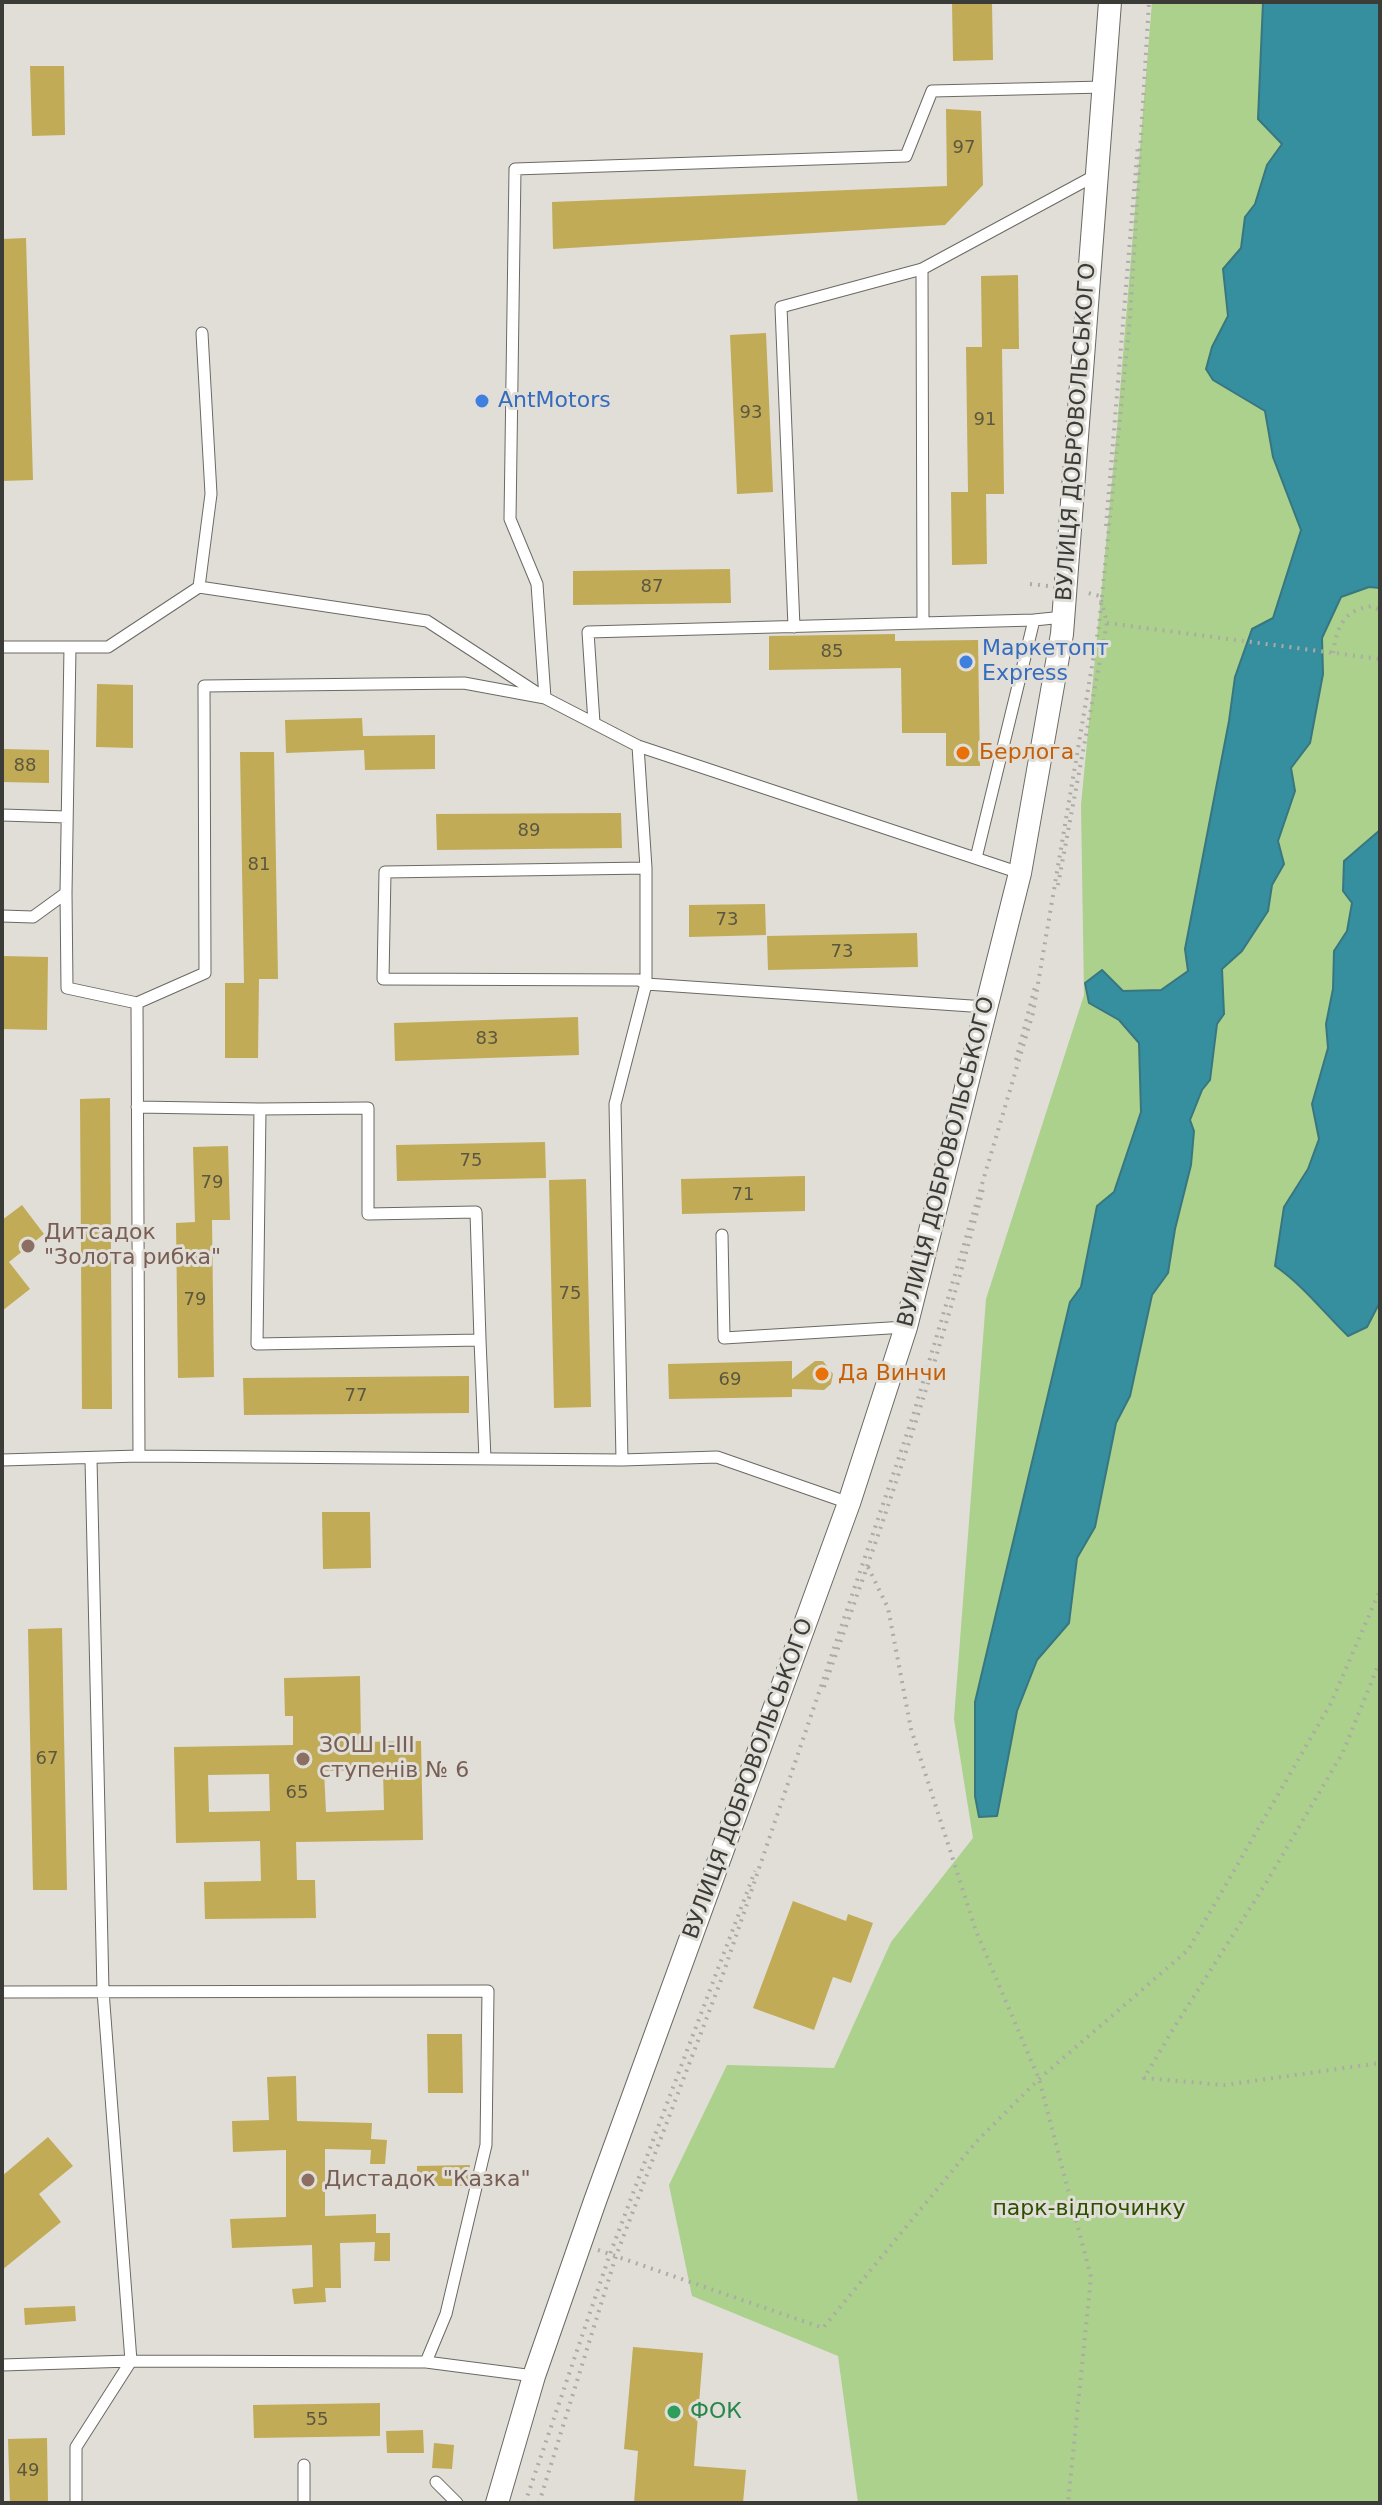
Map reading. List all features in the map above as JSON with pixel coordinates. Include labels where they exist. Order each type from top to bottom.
[{"type":"street","name":"ВУЛИЦЯ ДОБРОВОЛЬСЬКОГО","points":[[497,2503],[534,2376],[849,1503],[906,1327],[1020,873],[1064,617],[1110,2]]},
{"type":"lane","points":[[545,698],[537,584],[510,519],[515,169],[906,156],[932,91],[1104,87]]},
{"type":"lane","points":[[794,627],[781,307],[922,269],[1097,175]]},
{"type":"lane","points":[[922,269],[923,623]]},
{"type":"lane","points":[[199,587],[211,494],[202,333]]},
{"type":"lane","points":[[2,647],[108,647],[199,587],[427,621],[545,698],[638,746],[1020,873]]},
{"type":"lane","points":[[594,723],[588,632],[1064,617]]},
{"type":"lane","points":[[976,858],[1034,620]]},
{"type":"lane","points":[[70,647],[67,988],[137,1003],[205,973],[204,686],[464,683],[545,698]]},
{"type":"lane","points":[[622,1460],[615,1104],[646,984],[646,868],[638,746]]},
{"type":"lane","points":[[2,815],[67,817]]},
{"type":"lane","points":[[646,868],[385,872],[383,979],[639,980],[646,984],[986,1007]]},
{"type":"lane","points":[[2,916],[33,917],[66,893]]},
{"type":"lane","points":[[137,1003],[139,1456]]},
{"type":"lane","points":[[137,1107],[368,1108],[368,1214],[476,1212],[485,1459]]},
{"type":"lane","points":[[260,1109],[257,1344],[480,1340]]},
{"type":"lane","points":[[722,1235],[724,1338],[906,1327]]},
{"type":"lane","points":[[2,1460],[139,1456],[622,1460],[717,1457],[849,1503]]},
{"type":"lane","points":[[76,2503],[76,2447],[131,2361],[103,1991],[91,1459]]},
{"type":"lane","points":[[2,1992],[488,1991],[486,2145],[446,2314],[426,2362]]},
{"type":"lane","points":[[2,2365],[131,2361],[426,2362],[534,2376]]},
{"type":"lane","points":[[304,2465],[304,2503]]},
{"type":"lane","points":[[436,2482],[457,2503]]},
{"type":"path","points":[[1100,596],[1148,2]]},
{"type":"path","points":[[1333,653],[1337,627],[1357,608],[1372,606],[1380,610]]},
{"type":"path","points":[[1107,623],[1380,659]]},
{"type":"path","points":[[868,1567],[888,1608],[911,1729],[976,1931],[1039,2079],[1091,2277],[1068,2503]]},
{"type":"path","points":[[581,2245],[823,2328],[976,2142],[1039,2079],[1188,1950],[1331,1703],[1380,1590]]},
{"type":"path","points":[[1380,1661],[1343,1752],[1266,1883],[1144,2078],[1224,2085],[1380,2063]]},
{"type":"path","points":[[525,2503],[610,2254]]},
{"type":"green space","name":"парк-відпочинку","points":[[1152,2],[1380,2],[1380,2503],[858,2503],[838,2356],[692,2296],[669,2185],[727,2065],[834,2068],[891,1942],[973,1838],[954,1719],[986,1299],[1084,995],[1081,805],[1117,428]]},
{"type":"water","points":[[1263,2],[1380,2],[1380,588],[1369,587],[1341,597],[1322,638],[1323,674],[1310,743],[1291,768],[1295,791],[1278,841],[1284,864],[1272,885],[1268,911],[1242,951],[1222,969],[1224,1014],[1217,1024],[1210,1080],[1202,1090],[1190,1120],[1194,1131],[1191,1165],[1168,1273],[1152,1295],[1130,1396],[1116,1423],[1095,1527],[1077,1558],[1069,1623],[1037,1660],[1017,1711],[997,1816],[979,1817],[975,1796],[975,1702],[1070,1302],[1081,1287],[1097,1206],[1114,1192],[1141,1112],[1139,1043],[1119,1020],[1089,1003],[1085,983],[1102,970],[1123,991],[1161,990],[1188,971],[1185,949],[1235,677],[1252,629],[1273,618],[1301,530],[1273,457],[1265,411],[1213,380],[1206,369],[1212,347],[1228,316],[1223,269],[1241,248],[1245,217],[1255,204],[1267,165],[1282,144],[1258,119]]},
{"type":"water","points":[[1380,830],[1380,1302],[1367,1327],[1348,1336],[1304,1290],[1275,1266],[1284,1207],[1308,1169],[1319,1139],[1312,1104],[1328,1048],[1326,1024],[1333,989],[1334,951],[1347,931],[1352,903],[1343,891],[1344,861]]},
{"type":"building","points":[[952,2],[992,2],[993,60],[953,61]]},
{"type":"building","points":[[30,66],[64,66],[65,135],[32,136]]},
{"type":"building","points":[[946,109],[981,111],[983,185],[945,225],[553,249],[552,202],[947,186]]},
{"type":"building","points":[[26,238],[33,480],[2,481],[2,239]]},
{"type":"building","points":[[1018,275],[1019,349],[1002,349],[1004,494],[986,494],[987,564],[952,565],[951,492],[968,492],[966,347],[982,347],[981,276]]},
{"type":"building","points":[[766,333],[773,492],[737,494],[730,335]]},
{"type":"building","points":[[730,569],[731,603],[573,605],[573,571]]},
{"type":"building","points":[[895,634],[895,641],[978,640],[980,766],[946,766],[946,733],[902,733],[901,668],[769,670],[769,636]]},
{"type":"building","points":[[97,684],[133,685],[133,748],[96,747]]},
{"type":"building","points":[[362,718],[363,736],[435,735],[435,769],[365,770],[364,750],[286,753],[285,720]]},
{"type":"building","points":[[2,749],[49,750],[49,783],[2,782]]},
{"type":"building","points":[[240,752],[274,752],[278,979],[259,979],[258,1058],[225,1058],[225,983],[244,983]]},
{"type":"building","points":[[621,813],[622,848],[437,850],[436,814]]},
{"type":"building","points":[[765,904],[766,935],[689,937],[689,905]]},
{"type":"building","points":[[917,933],[918,967],[768,970],[767,936]]},
{"type":"building","points":[[2,956],[48,957],[47,1030],[2,1029]]},
{"type":"building","points":[[578,1017],[579,1055],[395,1061],[394,1023]]},
{"type":"building","points":[[110,1098],[112,1409],[82,1409],[80,1099]]},
{"type":"building","points":[[545,1142],[546,1178],[397,1181],[396,1145]]},
{"type":"building","points":[[228,1146],[230,1220],[212,1220],[214,1377],[178,1378],[176,1223],[195,1222],[193,1147]]},
{"type":"building","points":[[805,1176],[805,1211],[682,1214],[681,1179]]},
{"type":"building","points":[[586,1179],[591,1407],[554,1408],[549,1180]]},
{"type":"building","points":[[22,1205],[44,1234],[9,1262],[30,1289],[2,1311],[2,1220]]},
{"type":"building","points":[[792,1361],[792,1379],[815,1361],[823,1361],[833,1374],[831,1384],[824,1390],[792,1389],[792,1397],[669,1399],[668,1364]]},
{"type":"building","points":[[469,1376],[469,1413],[244,1415],[243,1378]]},
{"type":"building","points":[[322,1512],[370,1512],[371,1568],[323,1569]]},
{"type":"building","points":[[62,1628],[67,1890],[33,1890],[28,1629]]},
{"type":"building","points":[[360,1676],[361,1742],[421,1741],[423,1840],[296,1842],[297,1880],[315,1880],[316,1918],[205,1919],[204,1882],[261,1881],[260,1841],[176,1843],[174,1747],[293,1745],[293,1716],[285,1716],[284,1678]],"holes":[[[383,1770],[384,1810],[326,1812],[324,1771]],[[269,1774],[270,1811],[209,1812],[208,1775]]]},
{"type":"building","points":[[793,1901],[846,1921],[848,1914],[873,1923],[851,1983],[833,1977],[814,2030],[753,2008]]},
{"type":"building","points":[[427,2034],[462,2034],[463,2093],[428,2093]]},
{"type":"building","points":[[296,2076],[297,2121],[372,2123],[371,2139],[387,2140],[385,2164],[370,2164],[371,2150],[325,2149],[325,2216],[376,2214],[376,2233],[390,2233],[390,2261],[374,2261],[375,2242],[340,2243],[341,2288],[325,2288],[326,2302],[294,2304],[292,2289],[313,2287],[312,2245],[232,2248],[230,2219],[286,2217],[286,2150],[233,2152],[232,2121],[269,2120],[267,2077]]},
{"type":"building","points":[[48,2137],[73,2166],[39,2194],[61,2222],[2,2270],[2,2176]]},
{"type":"building","points":[[470,2165],[468,2186],[417,2186],[417,2166]]},
{"type":"building","points":[[75,2306],[76,2321],[25,2325],[24,2308]]},
{"type":"building","points":[[633,2347],[703,2353],[694,2466],[746,2470],[743,2503],[634,2503],[638,2451],[624,2449]]},
{"type":"building","points":[[380,2403],[380,2436],[254,2438],[253,2405]]},
{"type":"building","points":[[423,2430],[424,2453],[387,2453],[386,2431]]},
{"type":"building","points":[[47,2438],[48,2503],[10,2503],[8,2439]]},
{"type":"building","points":[[434,2443],[454,2445],[452,2469],[432,2468]]},
{"type":"place","name":"AntMotors","points":[[482,401]]},
{"type":"place","name":"Маркетопт Express","points":[[966,662]]},
{"type":"place","name":"Берлога","points":[[963,753]]},
{"type":"place","name":"Дитсадок \"Золота рибка\"","points":[[28,1246]]},
{"type":"place","name":"Да Винчи","points":[[822,1374]]},
{"type":"place","name":"ЗОШ І-ІІІ ступенів № 6","points":[[303,1759]]},
{"type":"place","name":"Дистадок \"Казка\"","points":[[308,2180]]},
{"type":"place","name":"ФОК","points":[[674,2412]]}]
